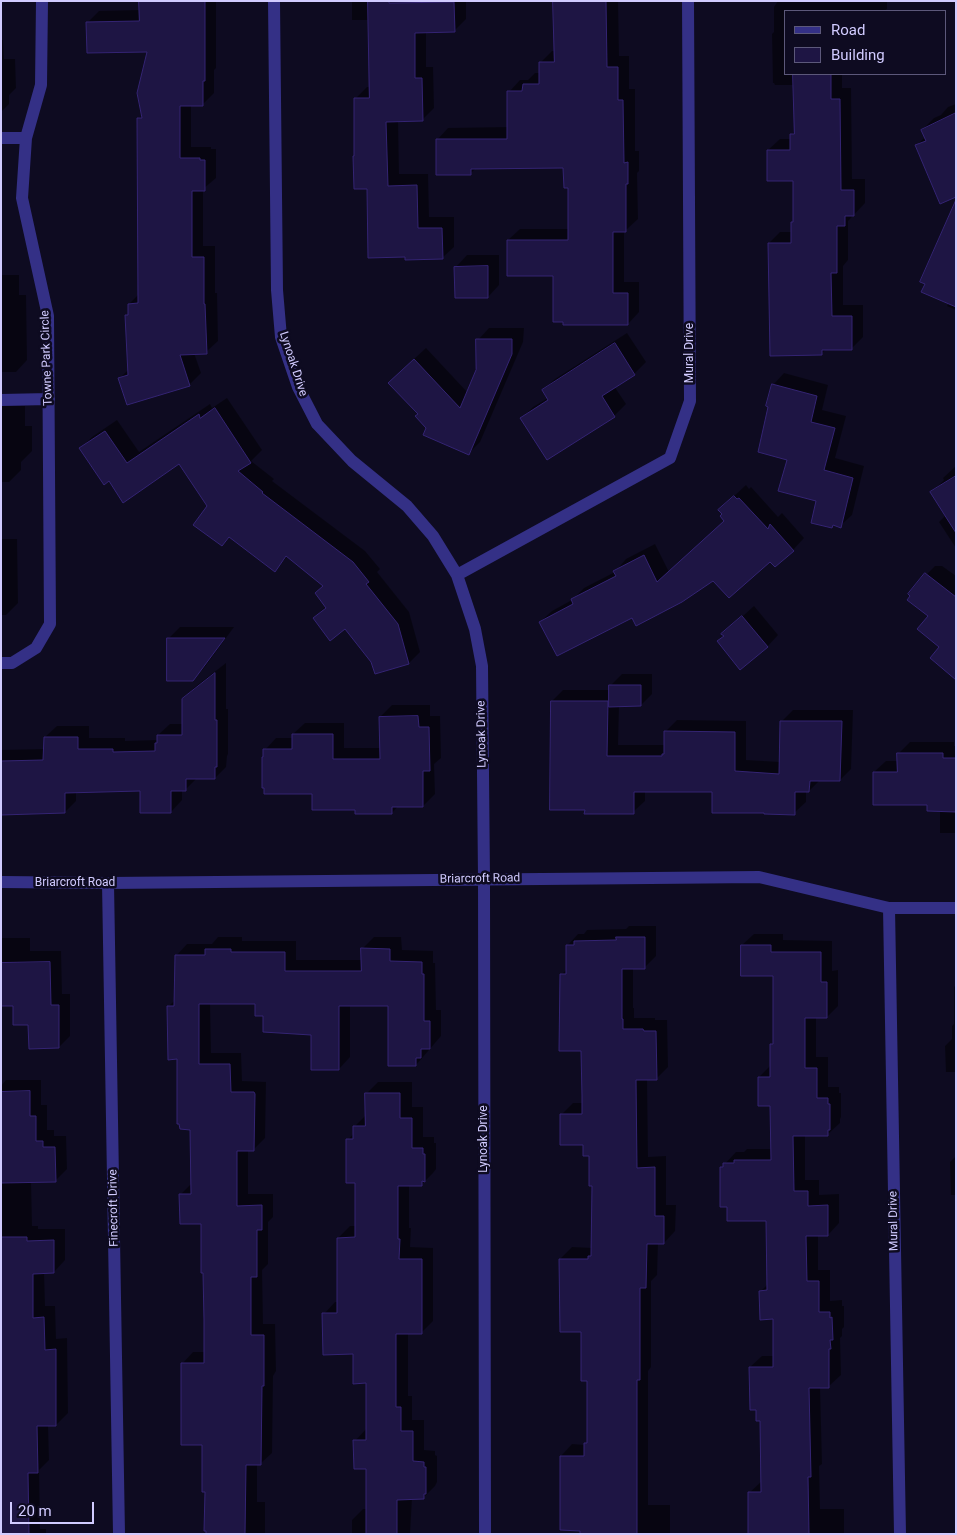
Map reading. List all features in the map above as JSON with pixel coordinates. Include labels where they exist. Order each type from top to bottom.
[{"type":"street","name":"Towne Park Circle","points":[[1,663],[12,663],[36,648],[50,624],[48,316],[22,198],[26,138],[42,86],[42,1]]},
{"type":"street","name":"Lynoak Drive","points":[[274,1],[277,290],[281,336],[298,388],[317,424],[352,461],[407,506],[433,536],[457,575],[475,630],[482,666],[485,1534]]},
{"type":"street","name":"Mural Drive","points":[[457,575],[670,458],[690,401],[688,1]]},
{"type":"street","points":[[1,138],[26,138]]},
{"type":"street","points":[[1,400],[49,399]]},
{"type":"street","name":"Briarcroft Road","points":[[1,882],[108,883],[759,877],[889,908],[956,908]]},
{"type":"street","name":"Finecroft Drive","points":[[108,883],[119,1534]]},
{"type":"street","name":"Mural Drive","points":[[889,908],[900,1534]]},
{"type":"building","points":[[139,1],[205,1],[205,81],[203,81],[203,106],[180,106],[180,158],[200,158],[200,160],[205,160],[205,191],[192,191],[192,257],[204,257],[207,354],[180,355],[190,386],[127,405],[118,378],[128,375],[125,315],[128,315],[128,304],[138,303],[137,118],[142,118],[137,93],[147,52],[87,53],[86,22],[139,21]]},
{"type":"building","points":[[368,1],[389,1],[389,3],[454,2],[455,32],[415,33],[415,78],[422,78],[423,121],[386,122],[388,186],[417,185],[418,228],[442,228],[443,259],[405,260],[405,257],[368,258],[367,189],[354,189],[353,156],[354,98],[369,98]]},
{"type":"building","points":[[553,1],[606,1],[607,67],[618,67],[618,100],[623,100],[624,163],[628,162],[626,232],[613,232],[613,293],[628,293],[628,325],[563,325],[563,322],[553,322],[553,276],[507,276],[507,240],[568,240],[568,188],[564,188],[563,168],[471,169],[471,175],[436,175],[436,139],[507,139],[507,91],[522,91],[523,84],[539,84],[539,62],[554,62]]},
{"type":"building","points":[[793,75],[831,75],[831,99],[840,99],[841,190],[854,190],[854,216],[845,216],[845,226],[837,226],[837,273],[831,273],[832,316],[852,316],[852,350],[822,350],[822,355],[770,356],[768,243],[791,243],[793,181],[767,181],[767,150],[790,150],[790,134],[794,134]]},
{"type":"building","points":[[956,113],[956,197],[940,204],[915,145],[926,141],[921,130]]},
{"type":"building","points":[[956,200],[956,307],[921,292],[925,284],[920,282]]},
{"type":"building","points":[[488,266],[488,298],[455,298],[454,267]]},
{"type":"building","points":[[476,339],[512,339],[512,354],[469,455],[423,435],[426,428],[415,416],[418,414],[388,383],[414,359],[460,408],[476,370]]},
{"type":"building","points":[[615,343],[635,375],[602,396],[615,417],[547,460],[520,418],[548,400],[542,390]]},
{"type":"building","points":[[772,384],[817,396],[811,422],[835,428],[824,470],[853,478],[841,528],[833,525],[832,528],[811,523],[816,501],[778,491],[787,460],[758,452]]},
{"type":"building","points":[[215,408],[251,463],[238,471],[262,493],[353,562],[369,582],[366,584],[398,624],[409,664],[375,674],[371,662],[345,629],[330,641],[313,618],[326,608],[315,593],[323,586],[286,556],[275,572],[229,537],[222,546],[193,525],[207,506],[179,464],[123,503],[109,481],[104,485],[79,448],[105,431],[127,463],[199,414],[200,418]]},
{"type":"building","points":[[956,476],[956,533],[930,492]]},
{"type":"building","points":[[734,496],[737,499],[739,498],[768,529],[770,524],[794,551],[775,567],[770,562],[729,598],[713,581],[682,602],[636,626],[632,618],[557,656],[539,622],[573,604],[571,599],[616,576],[613,571],[644,555],[657,582],[724,521],[720,516],[722,514],[718,510]]},
{"type":"building","points":[[925,573],[956,597],[956,680],[930,658],[939,647],[917,629],[928,616],[907,600],[910,596],[908,594]]},
{"type":"building","points":[[742,616],[768,647],[740,670],[717,641],[724,636],[721,634]]},
{"type":"building","points":[[167,638],[225,638],[193,681],[167,681]]},
{"type":"building","points":[[215,673],[217,767],[215,767],[215,779],[186,779],[186,791],[171,791],[171,813],[140,813],[140,791],[65,793],[65,813],[1,815],[1,761],[43,760],[44,737],[78,737],[78,749],[113,749],[113,752],[155,751],[157,735],[182,735],[182,699]]},
{"type":"building","points":[[609,685],[641,685],[641,706],[609,707]]},
{"type":"building","points":[[551,701],[608,701],[607,756],[662,756],[664,754],[664,731],[735,732],[735,771],[779,774],[780,721],[842,721],[840,781],[810,781],[809,792],[795,792],[795,815],[712,813],[712,792],[634,792],[634,814],[584,814],[585,810],[550,810]]},
{"type":"building","points":[[418,716],[419,727],[429,727],[430,771],[423,771],[423,807],[392,807],[392,814],[355,814],[355,810],[312,810],[312,794],[264,794],[264,788],[262,788],[263,749],[292,749],[292,734],[333,734],[333,759],[380,759],[379,717]]},
{"type":"building","points":[[897,753],[943,753],[943,758],[956,758],[956,812],[927,811],[927,805],[873,805],[873,772],[897,772]]},
{"type":"building","points":[[616,937],[645,937],[645,969],[622,969],[622,1019],[623,1029],[656,1031],[657,1080],[636,1080],[637,1168],[655,1167],[655,1216],[664,1216],[664,1244],[647,1244],[646,1288],[640,1288],[640,1380],[637,1380],[637,1534],[580,1534],[580,1531],[560,1530],[560,1456],[584,1456],[584,1443],[587,1443],[587,1381],[581,1381],[581,1332],[560,1332],[559,1259],[588,1259],[588,1256],[591,1256],[592,1186],[589,1186],[589,1156],[583,1156],[583,1145],[560,1145],[560,1114],[582,1114],[582,1096],[581,1051],[559,1051],[560,974],[566,974],[566,945],[574,945],[574,941],[616,940]]},
{"type":"building","points":[[741,945],[771,945],[771,952],[821,952],[821,982],[827,982],[827,1018],[805,1018],[805,1068],[817,1068],[817,1098],[828,1098],[828,1104],[830,1104],[830,1130],[828,1130],[828,1136],[793,1136],[794,1191],[808,1191],[808,1206],[828,1205],[828,1236],[806,1236],[807,1281],[819,1281],[819,1312],[830,1312],[833,1340],[830,1340],[831,1349],[829,1349],[829,1388],[809,1388],[811,1477],[808,1477],[809,1534],[748,1534],[748,1492],[761,1492],[760,1421],[756,1421],[756,1410],[750,1410],[749,1367],[773,1367],[773,1319],[760,1320],[759,1291],[767,1290],[766,1221],[727,1221],[727,1207],[720,1207],[720,1167],[723,1167],[723,1163],[734,1163],[734,1160],[771,1160],[770,1106],[758,1106],[758,1077],[770,1077],[770,1044],[773,1044],[773,976],[741,976]]},
{"type":"building","points":[[361,948],[390,949],[390,961],[422,962],[422,974],[424,974],[424,1021],[430,1021],[430,1049],[421,1049],[421,1058],[416,1058],[416,1066],[388,1066],[388,1006],[339,1006],[339,1070],[311,1070],[311,1035],[263,1032],[263,1016],[255,1016],[255,1004],[199,1004],[199,1064],[230,1064],[231,1092],[254,1092],[255,1094],[254,1151],[237,1151],[237,1206],[262,1205],[262,1230],[257,1230],[257,1277],[251,1277],[251,1335],[264,1335],[261,1465],[246,1465],[245,1534],[206,1534],[206,1531],[204,1531],[205,1492],[202,1492],[202,1445],[181,1445],[181,1363],[204,1363],[204,1320],[203,1273],[201,1273],[201,1224],[180,1224],[179,1194],[191,1194],[190,1130],[180,1129],[179,1124],[177,1124],[177,1059],[168,1060],[167,1006],[174,1006],[175,955],[205,955],[205,949],[231,949],[231,952],[285,952],[285,971],[361,971]]},
{"type":"building","points":[[50,962],[51,1005],[59,1005],[59,1048],[29,1049],[28,1025],[13,1025],[13,1006],[1,1006],[1,963]]},
{"type":"building","points":[[30,1091],[30,1116],[36,1116],[36,1141],[43,1141],[43,1147],[55,1147],[56,1182],[1,1183],[1,1092]]},
{"type":"building","points":[[365,1093],[400,1093],[400,1118],[412,1118],[412,1148],[423,1148],[423,1154],[425,1154],[425,1182],[422,1181],[422,1186],[398,1186],[399,1259],[422,1259],[422,1334],[396,1334],[396,1407],[401,1407],[401,1431],[413,1431],[413,1461],[424,1462],[424,1467],[426,1467],[426,1494],[424,1494],[424,1499],[397,1500],[397,1534],[366,1534],[366,1469],[354,1469],[353,1440],[366,1440],[366,1383],[353,1384],[353,1354],[323,1355],[322,1313],[337,1313],[337,1238],[355,1237],[355,1183],[346,1183],[346,1139],[353,1139],[353,1126],[365,1126]]},
{"type":"building","points":[[1,1237],[27,1237],[27,1241],[54,1240],[54,1273],[33,1274],[33,1318],[44,1317],[45,1350],[56,1349],[56,1426],[37,1426],[38,1473],[28,1473],[29,1534],[1,1534]]}]
